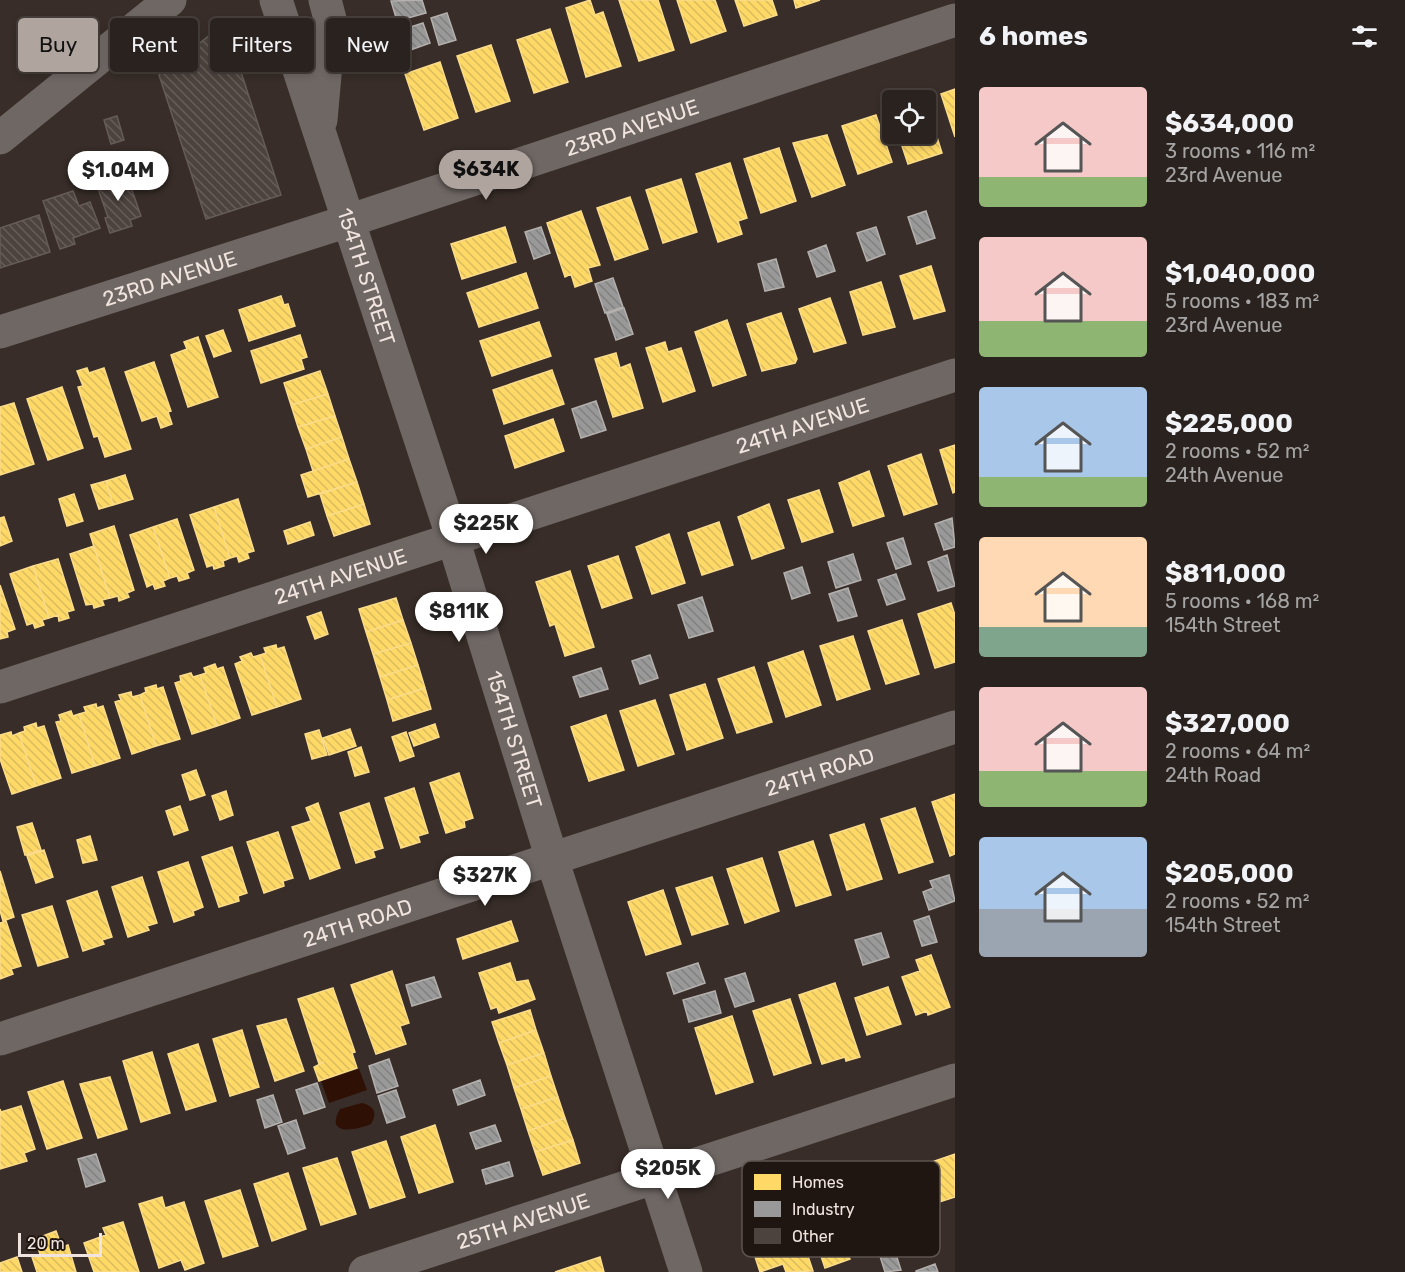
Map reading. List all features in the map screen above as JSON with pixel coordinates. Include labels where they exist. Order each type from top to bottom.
[{"type":"street","points":[[0,138],[170,0]]},
{"type":"street","name":"154TH STREET","points":[[276,0],[453,539],[552,859],[686,1272]]},
{"type":"street","points":[[320,134],[330,19],[325,0]]},
{"type":"street","name":"23RD AVENUE","points":[[0,332],[348,222],[955,20]]},
{"type":"street","name":"24TH AVENUE","points":[[0,687],[955,375]]},
{"type":"street","name":"24TH ROAD","points":[[0,1039],[955,727]]},
{"type":"street","name":"25TH AVENUE","points":[[365,1272],[955,1080]]},
{"type":"shaded area","points":[[359,1069],[367,1090],[329,1103],[321,1081]]},
{"type":"shaded area","points":[[362,1103],[374,1110],[371,1124],[351,1129],[339,1128],[336,1118],[340,1109]]},
{"type":"building: Homes","points":[[590,0],[595,15],[603,12],[621,66],[586,77],[566,8]]},
{"type":"building: Homes","points":[[619,0],[658,0],[674,50],[639,61]]},
{"type":"building: Homes","points":[[677,0],[715,0],[726,31],[691,43]]},
{"type":"building: Homes","points":[[735,0],[772,0],[777,15],[744,26]]},
{"type":"building: Homes","points":[[794,0],[820,0],[796,8]]},
{"type":"building: Homes","points":[[550,29],[568,82],[534,93],[517,40]]},
{"type":"building: Homes","points":[[491,45],[510,101],[476,112],[457,56]]},
{"type":"building: Homes","points":[[440,62],[458,118],[424,130],[405,74]]},
{"type":"building: Homes","points":[[955,89],[955,137],[941,94]]},
{"type":"building: Homes","points":[[876,115],[882,133],[882,144],[886,144],[892,162],[858,174],[842,126]]},
{"type":"building: Homes","points":[[936,134],[942,153],[908,164],[901,144],[936,144]]},
{"type":"building: Homes","points":[[827,135],[845,185],[812,197],[793,143]]},
{"type":"building: Homes","points":[[779,148],[796,201],[761,213],[744,159]]},
{"type":"building: Homes","points":[[730,163],[747,218],[738,221],[742,234],[718,242],[696,174]]},
{"type":"building: Homes","points":[[681,179],[697,232],[663,243],[646,190]]},
{"type":"building: Homes","points":[[630,197],[648,249],[615,260],[597,208]]},
{"type":"building: Homes","points":[[581,211],[600,265],[588,268],[592,281],[575,287],[571,274],[565,277],[547,223]]},
{"type":"building: Homes","points":[[505,227],[516,262],[462,279],[451,244]]},
{"type":"building: Homes","points":[[931,266],[945,311],[914,319],[900,276]]},
{"type":"building: Homes","points":[[526,273],[538,308],[479,327],[467,293]]},
{"type":"building: Homes","points":[[881,282],[895,327],[863,335],[850,292]]},
{"type":"building: Homes","points":[[281,296],[284,305],[288,304],[295,326],[249,341],[239,310]]},
{"type":"building: Homes","points":[[830,298],[846,343],[814,352],[799,309]]},
{"type":"building: Homes","points":[[781,313],[797,359],[795,363],[762,371],[747,324]]},
{"type":"building: Homes","points":[[727,320],[746,375],[713,386],[695,332]]},
{"type":"building: Homes","points":[[539,322],[551,356],[492,376],[480,341]]},
{"type":"building: Homes","points":[[223,330],[231,351],[214,357],[206,336]]},
{"type":"building: Homes","points":[[300,335],[307,357],[301,359],[304,369],[261,383],[251,351]]},
{"type":"building: Homes","points":[[198,337],[218,397],[188,407],[171,355],[187,349],[184,342]]},
{"type":"building: Homes","points":[[665,342],[668,352],[681,348],[695,391],[663,402],[646,348]]},
{"type":"building: Homes","points":[[616,353],[620,368],[630,364],[643,408],[613,417],[595,359]]},
{"type":"building: Homes","points":[[154,362],[171,411],[168,412],[172,424],[161,428],[157,416],[142,421],[125,372]]},
{"type":"building: Homes","points":[[87,368],[89,373],[104,368],[131,449],[105,457],[98,436],[94,437],[78,387],[83,386],[77,371]]},
{"type":"building: Homes","points":[[552,370],[564,404],[504,424],[493,390]]},
{"type":"building: Homes","points":[[320,371],[328,394],[291,405],[284,383]]},
{"type":"building: Homes","points":[[62,387],[83,448],[48,460],[27,399]]},
{"type":"building: Homes","points":[[328,394],[335,416],[298,427],[291,405]]},
{"type":"building: Homes","points":[[14,403],[34,464],[0,475],[0,407]]},
{"type":"building: Homes","points":[[335,416],[342,437],[306,449],[298,427]]},
{"type":"building: Homes","points":[[553,419],[564,451],[515,468],[505,436]]},
{"type":"building: Homes","points":[[342,437],[349,459],[313,471],[306,449]]},
{"type":"building: Homes","points":[[955,445],[955,492],[953,493],[940,450]]},
{"type":"building: Homes","points":[[921,454],[937,504],[904,515],[888,466]]},
{"type":"building: Homes","points":[[349,459],[357,482],[308,497],[301,475]]},
{"type":"building: Homes","points":[[869,471],[884,516],[853,526],[839,483]]},
{"type":"building: Homes","points":[[125,475],[133,499],[113,505],[106,481]]},
{"type":"building: Homes","points":[[106,481],[113,505],[99,509],[91,485]]},
{"type":"building: Homes","points":[[357,482],[364,504],[327,516],[320,494]]},
{"type":"building: Homes","points":[[819,490],[833,532],[802,542],[788,500]]},
{"type":"building: Homes","points":[[74,494],[83,521],[67,526],[59,499]]},
{"type":"building: Homes","points":[[238,499],[254,551],[247,553],[249,558],[239,562],[237,556],[230,558],[214,507]]},
{"type":"building: Homes","points":[[364,504],[370,524],[334,536],[327,516]]},
{"type":"building: Homes","points":[[769,504],[784,548],[752,559],[738,517]]},
{"type":"building: Homes","points":[[214,507],[230,558],[223,561],[224,566],[214,569],[213,565],[207,567],[190,515]]},
{"type":"building: Homes","points":[[4,517],[12,541],[0,546],[0,518]]},
{"type":"building: Homes","points":[[177,519],[194,570],[187,573],[189,578],[179,581],[177,576],[170,578],[153,527]]},
{"type":"building: Homes","points":[[310,522],[314,535],[288,544],[284,531]]},
{"type":"building: Homes","points":[[719,522],[733,565],[702,575],[688,533]]},
{"type":"building: Homes","points":[[114,526],[134,590],[127,593],[129,597],[119,601],[118,596],[110,598],[90,534]]},
{"type":"building: Homes","points":[[153,527],[170,578],[163,581],[165,586],[155,589],[153,584],[147,587],[130,535]]},
{"type":"building: Homes","points":[[669,534],[685,583],[652,594],[636,547]]},
{"type":"building: Homes","points":[[94,546],[110,598],[102,600],[104,605],[94,608],[93,604],[86,605],[70,554]]},
{"type":"building: Homes","points":[[618,556],[632,598],[602,608],[588,566]]},
{"type":"building: Homes","points":[[58,559],[74,610],[67,612],[69,618],[59,621],[58,615],[49,618],[33,566]]},
{"type":"building: Homes","points":[[33,566],[49,618],[42,620],[44,625],[35,628],[33,623],[27,625],[10,574]]},
{"type":"building: Homes","points":[[570,571],[594,647],[565,656],[555,624],[550,626],[536,582]]},
{"type":"building: Homes","points":[[0,585],[15,629],[7,632],[8,637],[0,639]]},
{"type":"building: Homes","points":[[396,598],[403,620],[366,632],[359,609]]},
{"type":"building: Homes","points":[[951,603],[955,615],[955,662],[935,668],[918,614]]},
{"type":"building: Homes","points":[[321,612],[328,634],[315,639],[307,617]]},
{"type":"building: Homes","points":[[403,620],[411,643],[373,654],[366,632]]},
{"type":"building: Homes","points":[[902,620],[919,674],[886,684],[868,631]]},
{"type":"building: Homes","points":[[853,636],[870,689],[837,700],[820,646]]},
{"type":"building: Homes","points":[[411,643],[418,665],[380,677],[373,654]]},
{"type":"building: Homes","points":[[276,645],[277,649],[284,647],[301,699],[277,707],[260,655],[266,653],[264,648]]},
{"type":"building: Homes","points":[[803,651],[821,705],[786,717],[768,663]]},
{"type":"building: Homes","points":[[251,653],[253,657],[260,655],[277,707],[252,715],[235,664],[242,661],[240,657]]},
{"type":"building: Homes","points":[[215,664],[217,669],[223,667],[240,718],[217,726],[200,675],[206,673],[204,668]]},
{"type":"building: Homes","points":[[418,665],[425,688],[387,700],[380,677]]},
{"type":"building: Homes","points":[[754,667],[772,722],[737,733],[718,679]]},
{"type":"building: Homes","points":[[191,673],[193,677],[200,675],[217,726],[192,734],[175,683],[181,681],[180,676]]},
{"type":"building: Homes","points":[[705,684],[723,738],[687,750],[670,695]]},
{"type":"building: Homes","points":[[156,685],[157,689],[163,687],[180,739],[156,746],[140,695],[146,692],[145,688]]},
{"type":"building: Homes","points":[[425,688],[431,709],[393,721],[387,700]]},
{"type":"building: Homes","points":[[131,692],[132,697],[140,695],[156,746],[132,754],[115,702],[121,700],[119,695]]},
{"type":"building: Homes","points":[[655,700],[674,754],[638,766],[620,711]]},
{"type":"building: Homes","points":[[96,704],[97,708],[103,706],[120,758],[95,766],[79,714],[86,712],[84,707]]},
{"type":"building: Homes","points":[[71,711],[73,716],[79,714],[95,766],[72,773],[56,722],[61,721],[59,715]]},
{"type":"building: Homes","points":[[606,715],[624,770],[589,781],[571,727]]},
{"type":"building: Homes","points":[[36,723],[37,728],[44,726],[61,778],[36,786],[19,733],[25,731],[24,727]]},
{"type":"building: Homes","points":[[435,724],[439,737],[414,746],[409,733]]},
{"type":"building: Homes","points":[[350,729],[356,746],[329,755],[323,738]]},
{"type":"building: Homes","points":[[319,730],[327,755],[312,759],[305,734]]},
{"type":"building: Homes","points":[[11,732],[12,736],[19,733],[36,786],[12,794],[0,759],[0,735]]},
{"type":"building: Homes","points":[[406,732],[414,756],[400,761],[392,737]]},
{"type":"building: Homes","points":[[361,747],[369,772],[355,776],[348,752]]},
{"type":"building: Homes","points":[[196,770],[205,795],[190,800],[182,775]]},
{"type":"building: Homes","points":[[459,773],[473,818],[464,821],[465,827],[446,833],[430,783]]},
{"type":"building: Homes","points":[[414,788],[428,833],[418,836],[420,842],[401,848],[385,798]]},
{"type":"building: Homes","points":[[226,791],[233,815],[220,820],[212,796]]},
{"type":"building: Homes","points":[[955,794],[955,854],[950,856],[932,802]]},
{"type":"building: Homes","points":[[318,803],[340,868],[310,879],[292,827],[311,821],[306,808]]},
{"type":"building: Homes","points":[[369,803],[383,848],[373,851],[375,857],[356,863],[340,813]]},
{"type":"building: Homes","points":[[180,806],[188,830],[174,835],[166,811]]},
{"type":"building: Homes","points":[[915,808],[933,862],[899,873],[881,819]]},
{"type":"building: Homes","points":[[32,823],[41,850],[25,855],[17,827]]},
{"type":"building: Homes","points":[[864,824],[882,879],[847,890],[830,835]]},
{"type":"building: Homes","points":[[278,832],[293,878],[283,881],[284,886],[264,893],[247,842]]},
{"type":"building: Homes","points":[[90,836],[97,860],[83,863],[77,840]]},
{"type":"building: Homes","points":[[813,841],[831,895],[796,906],[779,852]]},
{"type":"building: Homes","points":[[232,847],[247,893],[238,896],[239,901],[219,907],[202,857]]},
{"type":"building: Homes","points":[[44,850],[53,877],[36,883],[27,856]]},
{"type":"building: Homes","points":[[762,858],[779,911],[745,923],[727,869]]},
{"type":"building: Homes","points":[[188,862],[203,907],[193,911],[194,915],[174,922],[158,872]]},
{"type":"building: Homes","points":[[0,871],[14,917],[3,921],[0,911]]},
{"type":"building: Homes","points":[[142,877],[157,923],[147,926],[149,930],[128,937],[112,887]]},
{"type":"building: Homes","points":[[712,877],[728,924],[692,935],[676,888]]},
{"type":"building: Homes","points":[[663,890],[681,944],[646,955],[628,902]]},
{"type":"building: Homes","points":[[97,891],[112,937],[102,940],[104,944],[83,951],[67,901]]},
{"type":"building: Homes","points":[[52,906],[68,957],[38,966],[22,915]]},
{"type":"building: Homes","points":[[6,921],[21,966],[11,969],[13,974],[0,979],[0,923]]},
{"type":"building: Homes","points":[[511,921],[518,941],[463,959],[457,939]]},
{"type":"building: Homes","points":[[931,955],[950,1007],[928,1015],[927,1011],[916,1015],[902,977],[920,971],[916,960]]},
{"type":"building: Homes","points":[[510,963],[516,982],[528,980],[535,999],[499,1013],[497,1007],[491,1009],[479,973]]},
{"type":"building: Homes","points":[[392,971],[409,1023],[400,1026],[406,1044],[376,1054],[351,985]]},
{"type":"building: Homes","points":[[835,983],[860,1057],[846,1061],[845,1057],[822,1064],[799,995]]},
{"type":"building: Homes","points":[[888,987],[901,1024],[867,1035],[855,998]]},
{"type":"building: Homes","points":[[333,988],[355,1052],[352,1053],[357,1068],[319,1081],[314,1067],[324,1062],[319,1064],[298,999]]},
{"type":"building: Homes","points":[[790,999],[811,1063],[774,1075],[753,1011]]},
{"type":"building: Homes","points":[[530,1010],[536,1030],[499,1043],[492,1022]]},
{"type":"building: Homes","points":[[732,1016],[753,1082],[716,1094],[695,1028]]},
{"type":"building: Homes","points":[[286,1019],[304,1071],[275,1081],[257,1026]]},
{"type":"building: Homes","points":[[242,1030],[259,1087],[230,1096],[213,1039]]},
{"type":"building: Homes","points":[[536,1030],[544,1053],[507,1065],[499,1043]]},
{"type":"building: Homes","points":[[198,1044],[216,1101],[186,1110],[168,1054]]},
{"type":"building: Homes","points":[[152,1052],[170,1113],[141,1122],[123,1061]]},
{"type":"building: Homes","points":[[544,1053],[551,1076],[514,1088],[507,1065]]},
{"type":"building: Homes","points":[[551,1076],[558,1097],[521,1109],[514,1088]]},
{"type":"building: Homes","points":[[110,1077],[127,1129],[98,1138],[80,1084]]},
{"type":"building: Homes","points":[[63,1081],[82,1138],[47,1149],[28,1092]]},
{"type":"building: Homes","points":[[558,1097],[565,1118],[528,1131],[521,1109]]},
{"type":"building: Homes","points":[[21,1106],[35,1149],[24,1153],[27,1161],[0,1169],[0,1109],[1,1112]]},
{"type":"building: Homes","points":[[565,1118],[573,1140],[535,1152],[528,1131]]},
{"type":"building: Homes","points":[[435,1125],[453,1182],[419,1193],[401,1137]]},
{"type":"building: Homes","points":[[573,1140],[580,1163],[543,1175],[535,1152]]},
{"type":"building: Homes","points":[[386,1141],[405,1197],[370,1208],[352,1152]]},
{"type":"building: Homes","points":[[955,1154],[955,1197],[940,1202],[940,1161],[935,1161]]},
{"type":"building: Homes","points":[[337,1158],[356,1214],[321,1225],[303,1168]]},
{"type":"building: Homes","points":[[288,1173],[306,1229],[272,1241],[254,1184]]},
{"type":"building: Homes","points":[[240,1190],[258,1246],[223,1257],[205,1201]]},
{"type":"building: Homes","points":[[162,1197],[165,1208],[184,1202],[204,1263],[185,1270],[181,1260],[159,1268],[139,1204]]},
{"type":"building: Homes","points":[[123,1222],[139,1272],[94,1272],[84,1243],[106,1235],[103,1228]]},
{"type":"building: Homes","points":[[56,1231],[62,1247],[68,1245],[76,1272],[37,1272],[32,1257],[40,1254],[35,1239]]},
{"type":"building: Homes","points":[[17,1257],[22,1272],[0,1272],[0,1263]]},
{"type":"building: Homes","points":[[600,1257],[604,1272],[555,1272]]},
{"type":"building: Homes","points":[[755,1257],[808,1257],[813,1271],[786,1272],[783,1264],[760,1272]]},
{"type":"building: Homes","points":[[821,1257],[849,1257],[850,1259],[825,1268]]},
{"type":"building: Industry","points":[[422,0],[426,13],[408,18],[396,18],[391,1]]},
{"type":"building: Industry","points":[[447,13],[456,40],[439,45],[431,18]]},
{"type":"building: Industry","points":[[423,23],[430,43],[410,50],[410,27]]},
{"type":"building: Industry","points":[[926,211],[935,238],[917,244],[908,217]]},
{"type":"building: Industry","points":[[541,227],[550,253],[534,259],[525,232]]},
{"type":"building: Industry","points":[[876,227],[885,254],[867,261],[857,233]]},
{"type":"building: Industry","points":[[826,245],[835,271],[817,277],[808,252]]},
{"type":"building: Industry","points":[[776,259],[784,287],[765,291],[758,264]]},
{"type":"building: Industry","points":[[613,278],[623,307],[605,313],[595,284]]},
{"type":"building: Industry","points":[[624,308],[633,334],[616,340],[607,314]]},
{"type":"building: Industry","points":[[596,401],[606,430],[581,438],[572,409]]},
{"type":"building: Industry","points":[[952,518],[955,547],[944,550],[935,524]]},
{"type":"building: Industry","points":[[903,538],[911,564],[896,569],[887,543]]},
{"type":"building: Industry","points":[[853,554],[861,580],[836,588],[828,562]]},
{"type":"building: Industry","points":[[947,555],[955,586],[938,591],[928,562]]},
{"type":"building: Industry","points":[[802,567],[810,593],[792,599],[784,573]]},
{"type":"building: Industry","points":[[896,574],[905,599],[887,605],[878,580]]},
{"type":"building: Industry","points":[[848,588],[857,616],[838,621],[829,594]]},
{"type":"building: Industry","points":[[702,597],[713,631],[689,638],[678,605]]},
{"type":"building: Industry","points":[[650,655],[658,678],[640,684],[632,661]]},
{"type":"building: Industry","points":[[601,668],[608,689],[580,697],[573,677]]},
{"type":"building: Industry","points":[[949,875],[955,901],[929,910],[923,892],[933,888],[930,881]]},
{"type":"building: Industry","points":[[929,916],[937,942],[922,946],[914,921]]},
{"type":"building: Industry","points":[[881,933],[889,957],[863,965],[855,940]]},
{"type":"building: Industry","points":[[698,963],[705,983],[674,994],[667,973]]},
{"type":"building: Industry","points":[[745,973],[754,1001],[735,1007],[725,979]]},
{"type":"building: Industry","points":[[434,977],[441,997],[412,1006],[406,985]]},
{"type":"building: Industry","points":[[715,991],[721,1013],[689,1022],[683,1000]]},
{"type":"building: Industry","points":[[389,1059],[398,1086],[377,1093],[369,1066]]},
{"type":"building: Industry","points":[[480,1080],[485,1095],[458,1105],[453,1090]]},
{"type":"building: Industry","points":[[317,1083],[325,1107],[304,1114],[296,1090]]},
{"type":"building: Industry","points":[[396,1090],[405,1117],[387,1123],[378,1096]]},
{"type":"building: Industry","points":[[273,1095],[282,1122],[265,1128],[257,1100]]},
{"type":"building: Industry","points":[[296,1120],[305,1148],[288,1154],[278,1126]]},
{"type":"building: Industry","points":[[495,1125],[501,1141],[476,1149],[470,1133]]},
{"type":"building: Industry","points":[[96,1154],[105,1181],[86,1187],[78,1159]]},
{"type":"building: Industry","points":[[509,1162],[513,1176],[486,1184],[482,1170]]},
{"type":"building: Industry","points":[[880,1257],[897,1257],[901,1270],[885,1272]]},
{"type":"building: Industry","points":[[935,1264],[938,1272],[916,1272],[916,1271]]},
{"type":"building: Other","points":[[210,35],[210,72],[241,72],[281,195],[206,219],[159,75],[163,72],[198,72],[198,44]]},
{"type":"building: Other","points":[[117,116],[124,140],[111,144],[104,120]]},
{"type":"building: Other","points":[[126,173],[141,216],[130,220],[132,226],[110,233],[105,218],[108,217],[96,183]]},
{"type":"building: Other","points":[[73,191],[79,206],[90,202],[100,228],[73,238],[75,244],[60,249],[43,201]]},
{"type":"building: Other","points":[[39,215],[50,252],[0,268],[0,228]]}]
